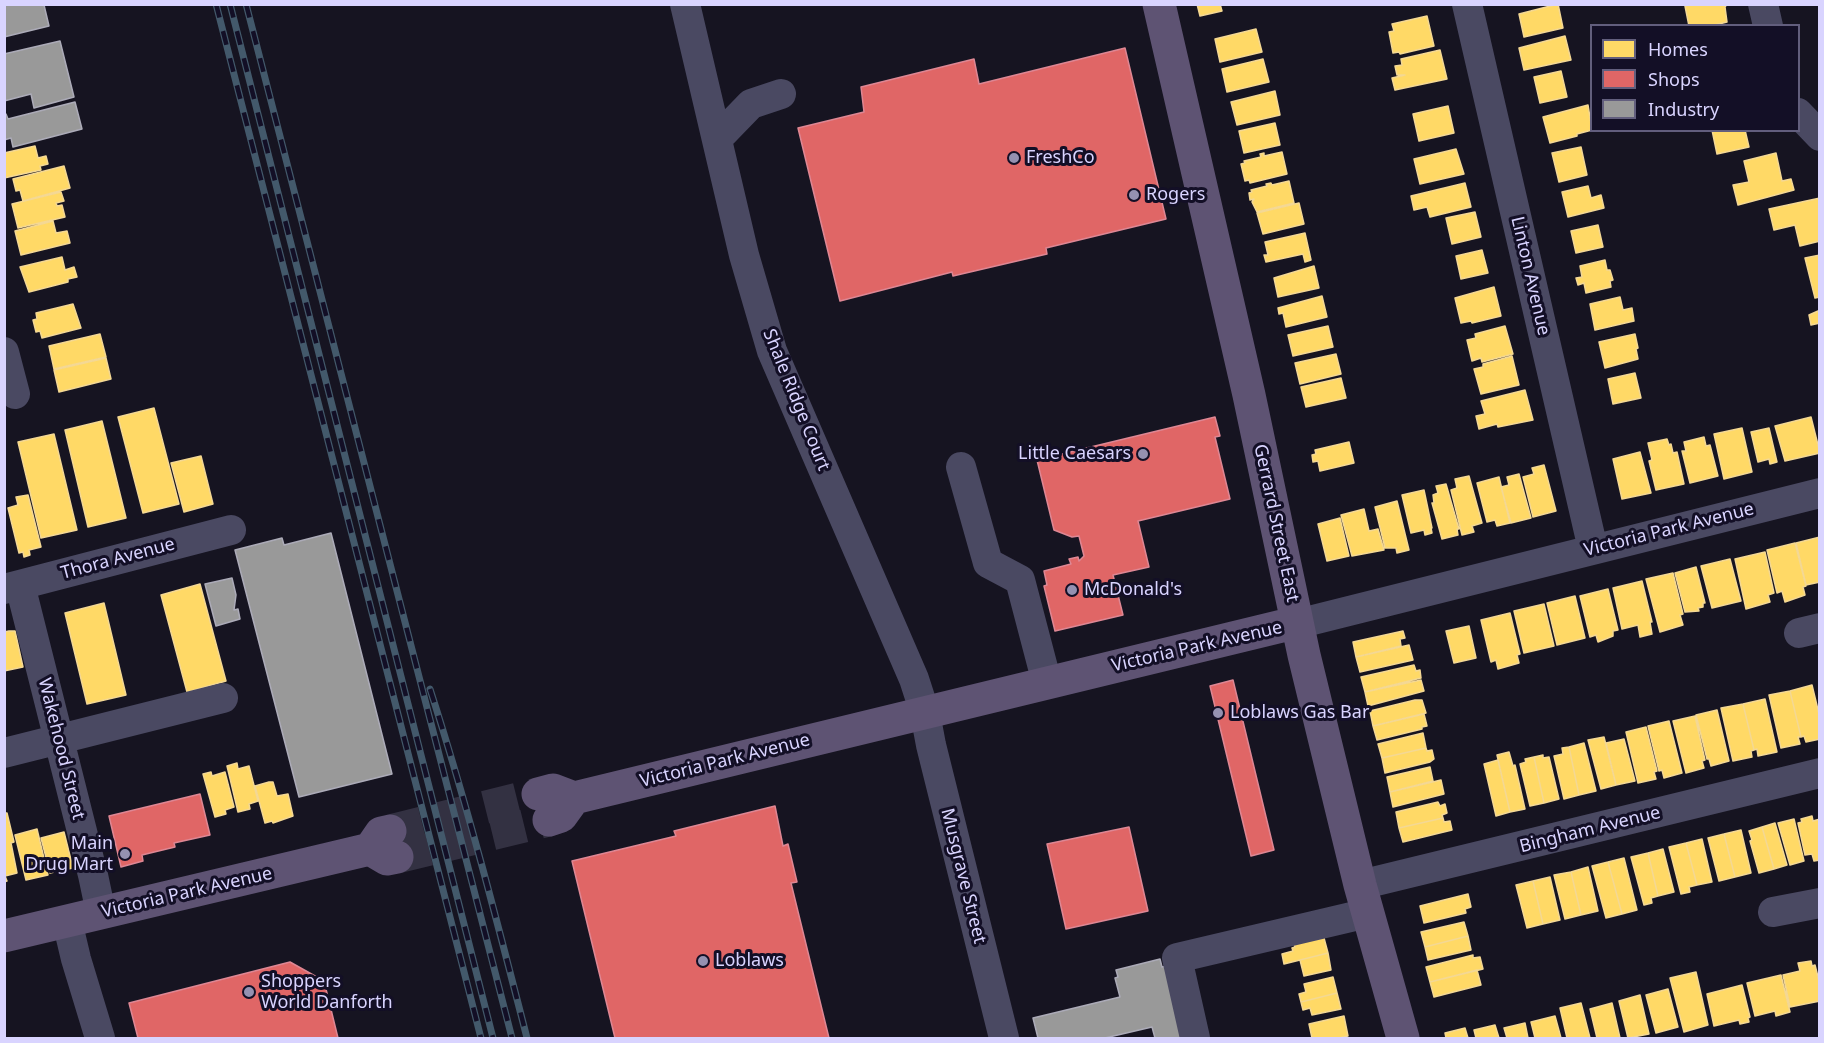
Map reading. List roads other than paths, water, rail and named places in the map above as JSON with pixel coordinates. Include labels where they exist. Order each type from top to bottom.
[{"type":"main road","name":"Gerrard Street East","points":[[1159,4],[1246,384],[1297,624],[1364,899],[1403,1038]]},
{"type":"main road","name":"Victoria Park Avenue","points":[[544,807],[561,816],[574,798],[1297,624]]},
{"type":"main road","name":"Victoria Park Avenue","points":[[4,936],[386,845]]},
{"type":"street","name":"Shale Ridge Court","points":[[685,4],[744,255],[772,351],[914,679],[925,712]]},
{"type":"street","name":"Linton Avenue","points":[[1467,4],[1593,549]]},
{"type":"street","points":[[1763,4],[1768,24]]},
{"type":"street","points":[[718,138],[751,104],[781,94]]},
{"type":"street","points":[[1800,114],[1820,136]]},
{"type":"street","points":[[4,351],[15,394]]},
{"type":"street","points":[[961,467],[988,562],[1020,580],[1047,683]]},
{"type":"street","name":"Victoria Park Avenue","points":[[1297,624],[1820,493]]},
{"type":"street","name":"Thora Avenue","points":[[12,587],[231,530]]},
{"type":"street","name":"Wakehood Street","points":[[12,587],[59,740],[100,913]]},
{"type":"street","points":[[4,753],[223,698]]},
{"type":"street","name":"Musgrave Street","points":[[925,712],[930,745],[1004,1038]]},
{"type":"street","name":"Bingham Avenue","points":[[1195,1038],[1177,958],[1364,899],[1820,773]]},
{"type":"street","points":[[1773,912],[1820,903]]},
{"type":"street","points":[[67,921],[100,1038]]},
{"type":"tunnel","points":[[390,831],[538,794]]},
{"type":"tunnel","points":[[397,857],[549,820]]},
{"type":"railway","points":[[216,4],[481,1038]]},
{"type":"railway","points":[[230,4],[493,1038]]},
{"type":"railway","points":[[246,4],[512,1038]]},
{"type":"railway","points":[[430,689],[469,819],[527,1038]]},
{"type":"place","name":"FreshCo","points":[[1014,158]]},
{"type":"place","name":"Rogers","points":[[1134,195]]},
{"type":"place","name":"Little Caesars","points":[[1143,454]]},
{"type":"place","name":"McDonald's","points":[[1072,590]]},
{"type":"place","name":"Loblaws Gas Bar","points":[[1218,713]]},
{"type":"place","name":"Main Drug Mart","points":[[125,854]]},
{"type":"place","name":"Loblaws","points":[[703,961]]},
{"type":"place","name":"Shoppers World Danforth","points":[[249,992]]}]
